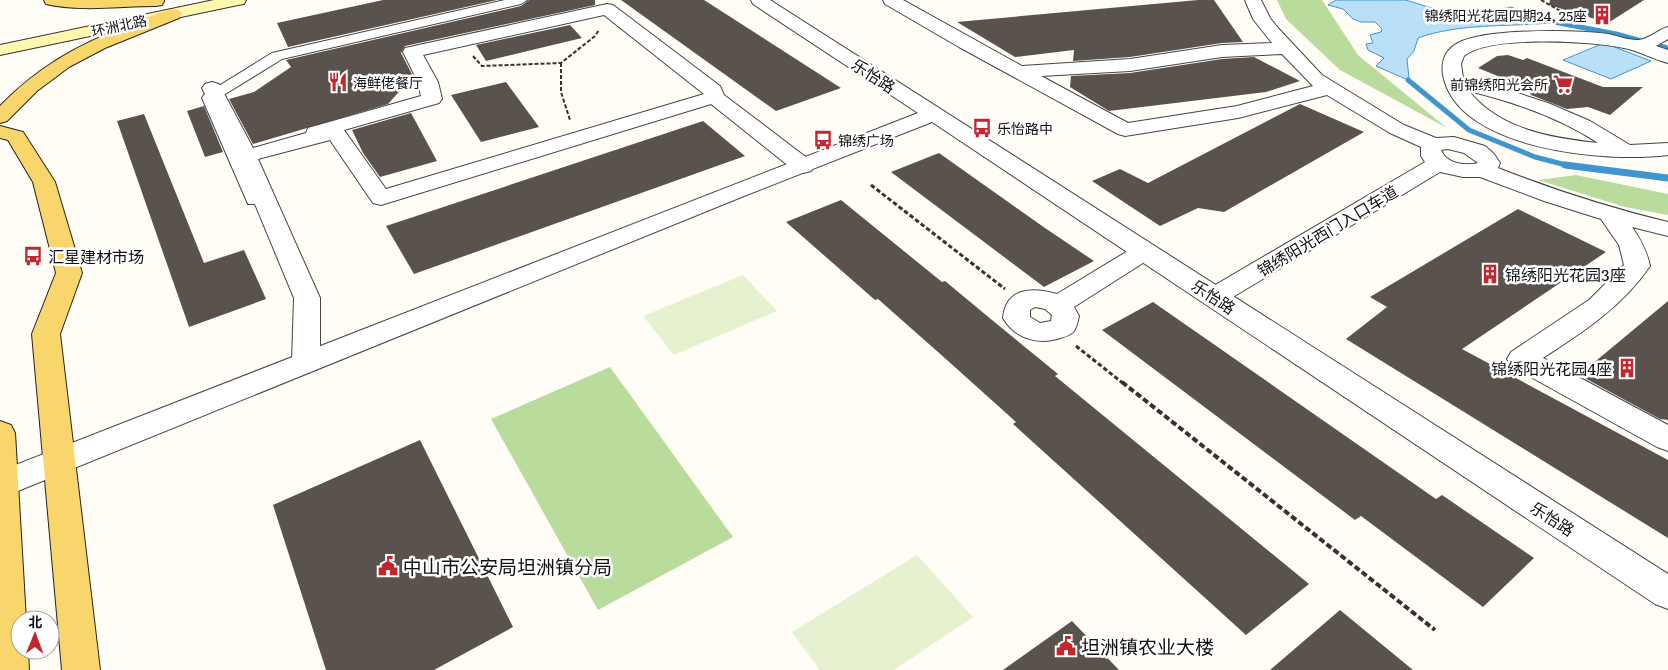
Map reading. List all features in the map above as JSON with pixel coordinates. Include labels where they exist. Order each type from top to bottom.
[{"type":"main road","points":[[52,0],[155,3]]},
{"type":"main road","name":"环洲北路","points":[[0,35],[155,3],[238,0]]},
{"type":"main road","points":[[0,117],[29,87],[155,3]]},
{"type":"main road","name":"环洲北路","points":[[0,50],[155,3]]},
{"type":"main road","points":[[0,132],[16,136],[44,182],[69,273],[46,334],[82,670]]},
{"type":"main road","points":[[0,433],[10,670]]},
{"type":"street","points":[[307,301],[296,294],[232,152],[210,98],[214,91],[277,56],[520,0]]},
{"type":"street","name":"乐怡路","points":[[759,0],[1668,593]]},
{"type":"street","points":[[891,0],[1100,118],[1125,130],[1238,112],[1329,88]]},
{"type":"street","points":[[1253,0],[1262,19],[1315,79],[1468,172],[1507,130]]},
{"type":"street","points":[[245,154],[432,99],[428,82],[412,52],[607,9],[713,90],[714,97],[803,166]]},
{"type":"street","points":[[1641,47],[1668,32]]},
{"type":"street","points":[[1668,56],[1641,47],[1571,36],[1532,37],[1488,40],[1465,46],[1453,57],[1451,64],[1453,82],[1459,93],[1469,104],[1507,130],[1585,148],[1623,150],[1668,149]]},
{"type":"street","points":[[1020,72],[1130,65],[1222,52],[1287,48]]},
{"type":"street","points":[[1453,82],[1541,106],[1579,122],[1601,134],[1623,150]]},
{"type":"street","points":[[214,91],[245,154],[307,301],[306,362]]},
{"type":"street","points":[[245,154],[335,132],[381,198],[714,97]]},
{"type":"street","points":[[2,484],[736,191],[935,114]]},
{"type":"street","name":"锦绣阳光西门入口车道","points":[[1214,296],[1437,154]]},
{"type":"street","points":[[1479,160],[1530,189],[1611,216],[1668,229]]},
{"type":"street","points":[[1611,216],[1624,231],[1635,251],[1637,266],[1624,285],[1585,318],[1521,359],[1668,439]]},
{"type":"street","points":[[1022,302],[1017,306],[1016,318],[1026,328],[1051,332],[1064,326],[1066,316],[1059,305],[1145,251]]},
{"type":"path","points":[[561,63],[558,76],[562,98],[569,119],[581,137]]},
{"type":"path","points":[[870,186],[1022,302]]},
{"type":"path","points":[[1068,339],[1435,630]]},
{"type":"green space","points":[[1277,0],[1322,0],[1358,55],[1447,128],[1340,70],[1286,19]]},
{"type":"green space","points":[[1576,175],[1668,194],[1668,215],[1625,207],[1538,180]]},
{"type":"green space","points":[[743,275],[777,311],[674,355],[643,316]]},
{"type":"green space","points":[[610,367],[733,537],[598,610],[491,419]]},
{"type":"green space","points":[[917,555],[973,617],[894,670],[820,670],[792,632]]},
{"type":"water","points":[[1336,0],[1406,0],[1438,10],[1454,10],[1475,14],[1511,7],[1528,14],[1548,17],[1549,23],[1483,26],[1450,30],[1418,38],[1414,51],[1407,59],[1408,80],[1376,66],[1384,58],[1368,50],[1366,44],[1373,43],[1370,35],[1381,32],[1382,29],[1375,22],[1361,22],[1353,19],[1343,9],[1328,5]]},
{"type":"water","points":[[1604,43],[1651,61],[1611,79],[1563,60]]},
{"type":"building","points":[[383,0],[497,0],[288,47],[277,23]]},
{"type":"building","name":"海鲜佬餐厅","points":[[529,0],[595,0],[595,5],[405,46],[401,53],[413,76],[388,104],[253,144],[229,99],[254,92],[291,67],[286,60],[521,6]]},
{"type":"building","points":[[621,0],[704,0],[841,88],[776,111]]},
{"type":"building","points":[[1214,0],[1243,42],[1222,43],[1130,57],[1073,61],[1074,50],[1015,57],[957,22]]},
{"type":"building","name":"锦绣阳光花园四期24, 25座","points":[[1550,0],[1644,0],[1608,23],[1549,5]]},
{"type":"building","points":[[570,25],[582,38],[486,61],[476,45]]},
{"type":"building","name":"前锦绣阳光会所","points":[[1508,55],[1523,60],[1527,58],[1603,87],[1643,87],[1610,115],[1588,107],[1567,109],[1531,95],[1527,88],[1478,68],[1497,56]]},
{"type":"building","points":[[1254,57],[1300,81],[1266,92],[1109,111],[1070,87],[1071,76],[1130,73],[1222,59]]},
{"type":"building","points":[[506,82],[539,127],[481,142],[451,95]]},
{"type":"building","points":[[1300,104],[1364,132],[1224,212],[1198,208],[1160,226],[1092,181],[1120,169],[1148,183]]},
{"type":"building","points":[[204,106],[223,152],[205,157],[187,111]]},
{"type":"building","points":[[411,113],[437,161],[380,177],[363,153],[352,130]]},
{"type":"building","points":[[144,114],[204,263],[244,250],[266,299],[189,327],[117,121]]},
{"type":"building","points":[[703,121],[745,156],[414,274],[386,226]]},
{"type":"building","points":[[939,153],[1094,261],[1044,287],[891,172]]},
{"type":"building","points":[[841,200],[942,282],[945,281],[1058,374],[1055,376],[1309,584],[1246,635],[1013,424],[1016,422],[947,360],[786,222]]},
{"type":"building","points":[[1518,209],[1606,252],[1462,349],[1668,460],[1668,538],[1346,339],[1387,307],[1370,297]]},
{"type":"building","name":"锦绣阳光花园4座","points":[[1668,301],[1668,420],[1660,419],[1579,375]]},
{"type":"building","points":[[1153,302],[1436,499],[1442,495],[1534,558],[1483,607],[1361,516],[1355,520],[1102,330]]},
{"type":"building","name":"中山市公安局坦洲镇分局","points":[[420,440],[513,627],[434,670],[326,670],[273,505]]},
{"type":"building","points":[[1340,610],[1413,670],[1270,670]]},
{"type":"building","name":"坦洲镇农业大楼","points":[[1072,621],[1119,670],[1003,670]]},
{"type":"waterway","points":[[1549,21],[1616,34],[1668,48]]},
{"type":"waterway","points":[[1408,80],[1469,130],[1535,157],[1567,165]]},
{"type":"waterway","points":[[1567,165],[1668,178]]},
{"type":"place","name":"锦绣阳光花园四期24, 25座","points":[[1602,15]]},
{"type":"place","name":"海鲜佬餐厅","points":[[338,82]]},
{"type":"place","name":"前锦绣阳光会所","points":[[1563,84]]},
{"type":"place","name":"乐怡路中","points":[[982,128]]},
{"type":"place","name":"锦绣广场","points":[[823,140]]},
{"type":"place","name":"汇星建材市场","points":[[33,256]]},
{"type":"place","name":"锦绣阳光花园3座","points":[[1490,274]]},
{"type":"place","name":"锦绣阳光花园4座","points":[[1627,368]]},
{"type":"place","name":"中山市公安局坦洲镇分局","points":[[388,566]]},
{"type":"place","name":"坦洲镇农业大楼","points":[[1066,646]]}]
